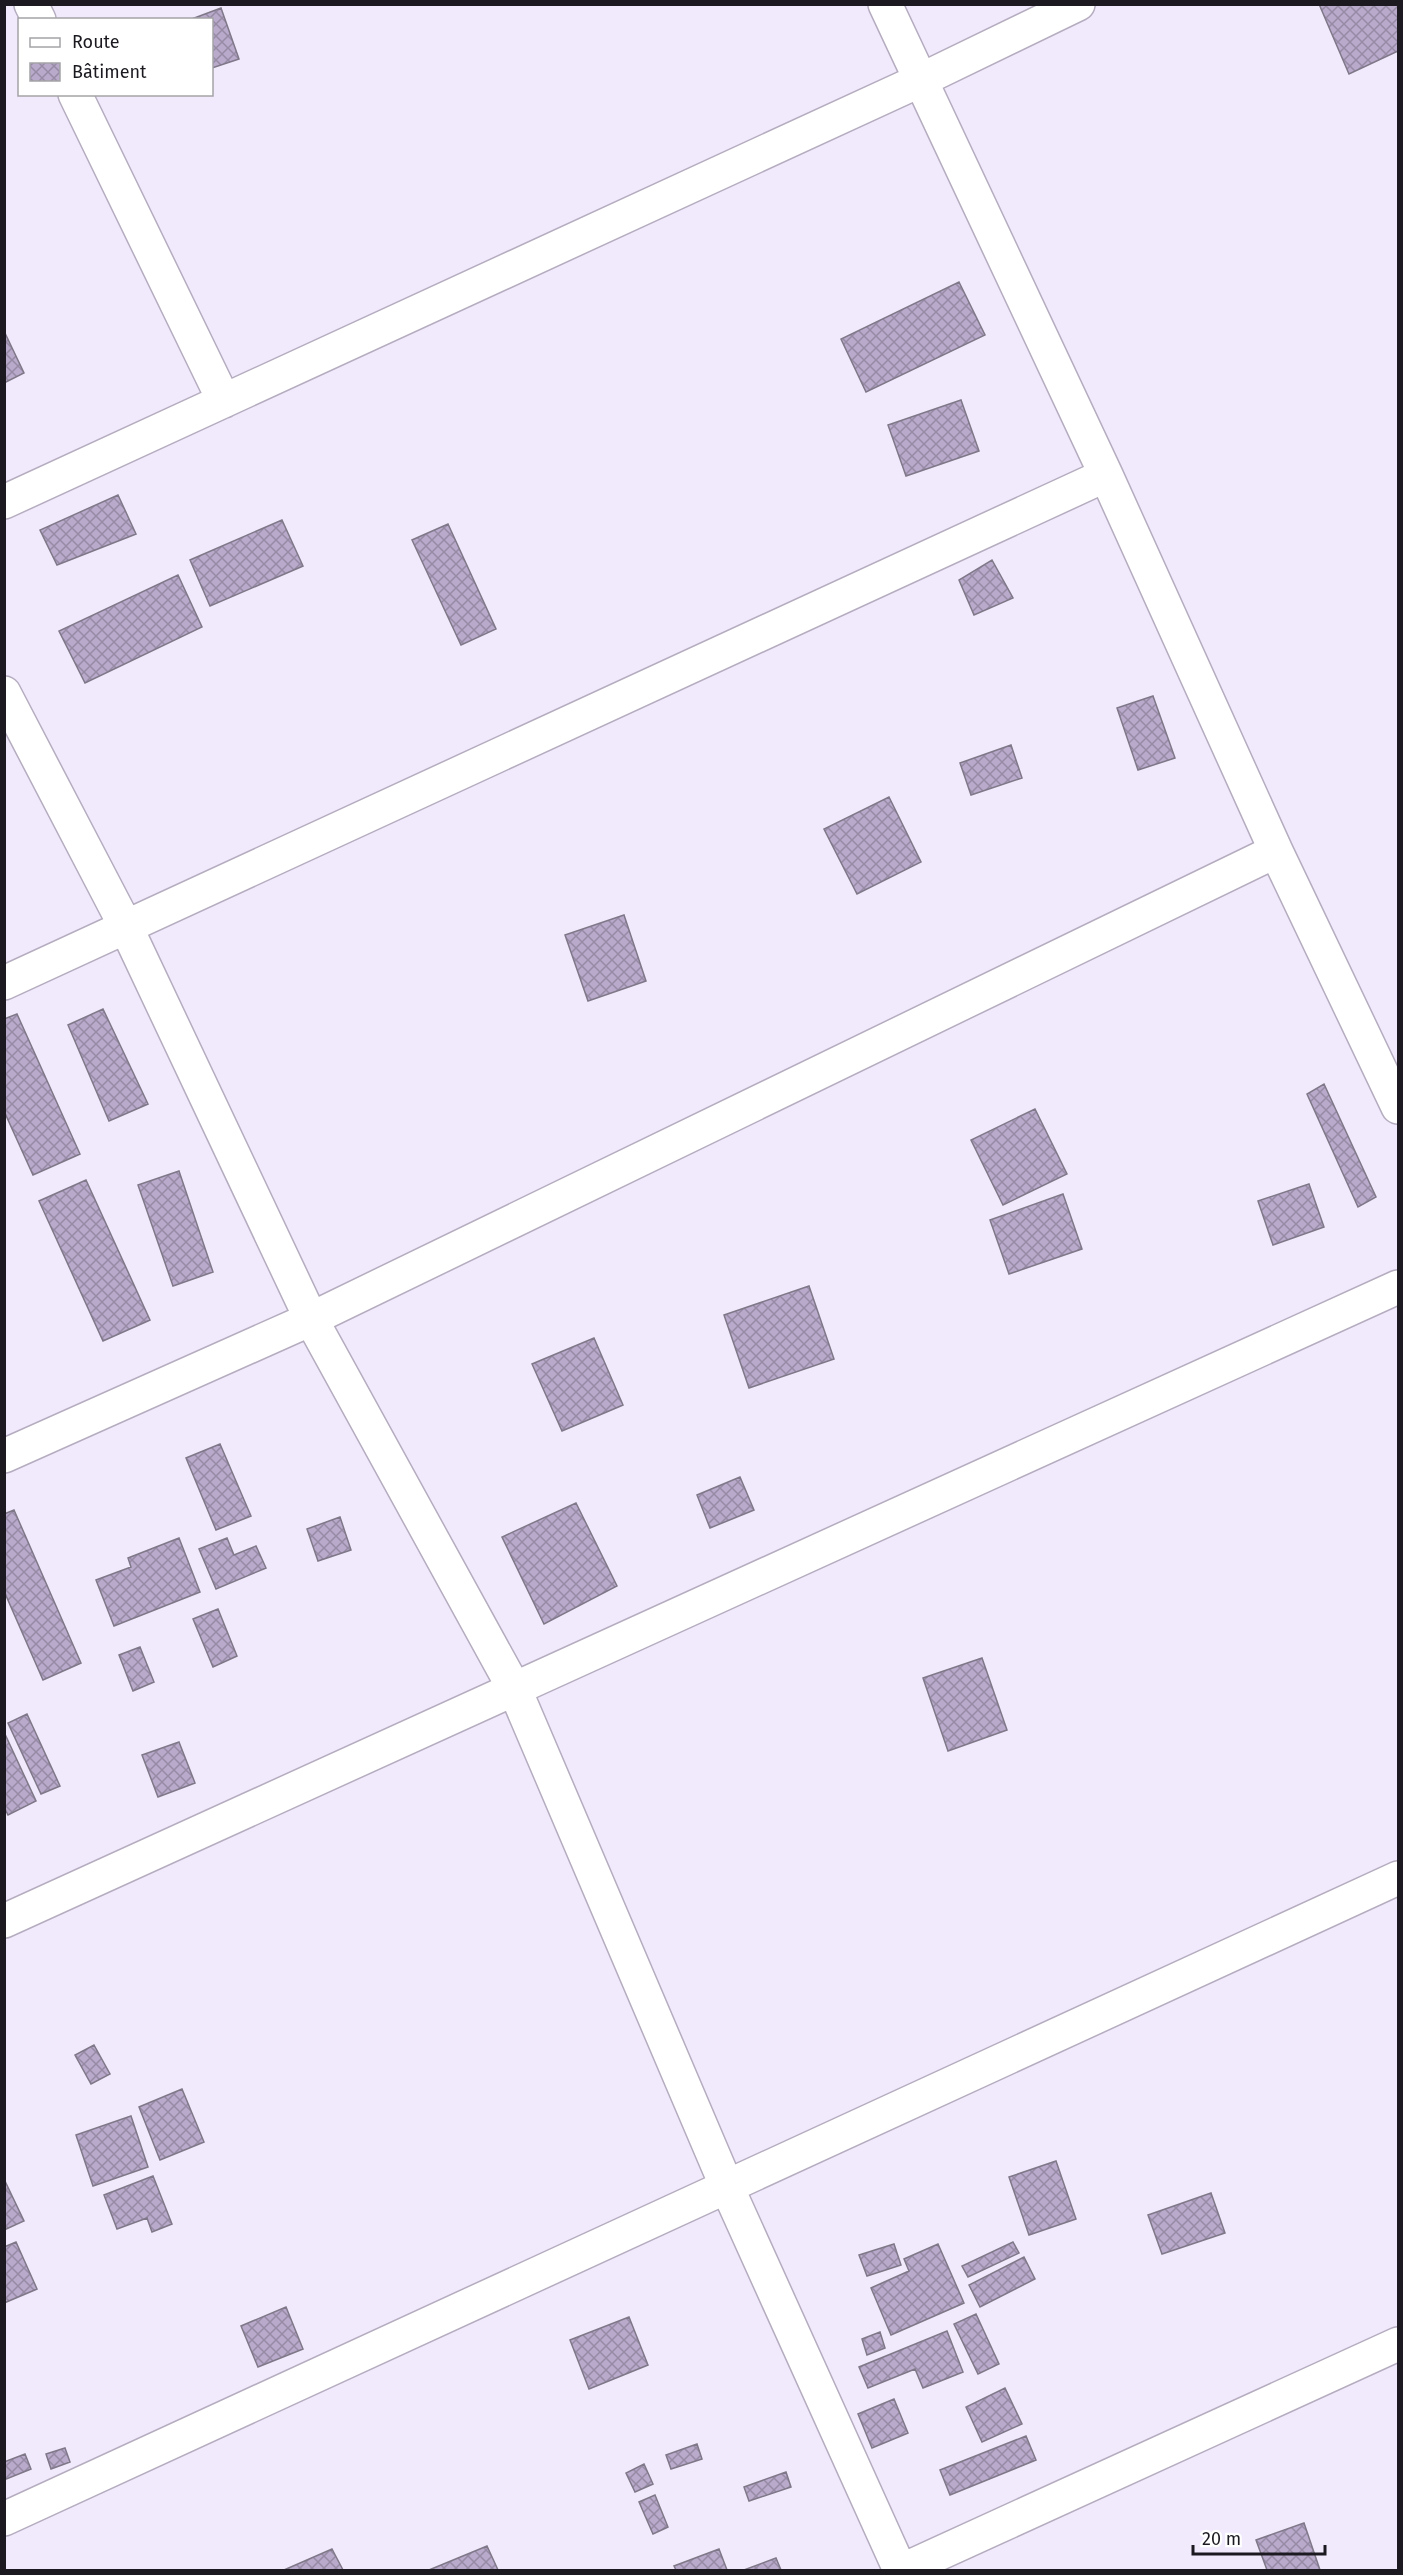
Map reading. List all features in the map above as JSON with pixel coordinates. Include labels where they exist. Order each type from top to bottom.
[{"type":"street","points":[[31,4],[38,18]]},
{"type":"street","points":[[885,4],[1106,475],[1276,851],[1398,1107]]},
{"type":"street","points":[[4,502],[921,80],[1078,4]]},
{"type":"street","points":[[76,96],[224,400]]},
{"type":"street","points":[[4,983],[1106,475]]},
{"type":"street","points":[[4,693],[126,927],[311,1319],[515,1690],[727,2187],[901,2571],[1398,2344]]},
{"type":"street","points":[[4,1456],[311,1319],[1276,851]]},
{"type":"street","points":[[4,1921],[1398,1287]]},
{"type":"street","points":[[4,2519],[1398,1878]]},
{"type":"building","points":[[1319,4],[1398,4],[1398,51],[1349,74]]},
{"type":"building","points":[[221,8],[239,59],[213,68],[213,18],[194,18]]},
{"type":"building","points":[[959,282],[985,335],[866,392],[841,339]]},
{"type":"building","points":[[4,331],[24,373],[4,383]]},
{"type":"building","points":[[961,400],[979,451],[906,476],[888,425]]},
{"type":"building","points":[[118,495],[136,534],[57,565],[40,530]]},
{"type":"building","points":[[282,520],[303,566],[210,606],[190,560]]},
{"type":"building","points":[[448,524],[496,629],[461,645],[412,540]]},
{"type":"building","points":[[992,560],[1013,598],[974,615],[959,580]]},
{"type":"building","points":[[178,575],[202,627],[85,683],[59,631]]},
{"type":"building","points":[[1153,696],[1175,758],[1138,770],[1117,708]]},
{"type":"building","points":[[1011,745],[1022,778],[971,795],[960,763]]},
{"type":"building","points":[[889,797],[921,862],[857,894],[824,829]]},
{"type":"building","points":[[624,915],[646,981],[588,1001],[565,935]]},
{"type":"building","points":[[103,1009],[148,1104],[109,1121],[68,1025]]},
{"type":"building","points":[[17,1014],[80,1154],[33,1175],[4,1111],[4,1019]]},
{"type":"building","points":[[1324,1084],[1376,1197],[1358,1207],[1307,1094]]},
{"type":"building","points":[[1035,1109],[1067,1174],[1003,1205],[971,1140]]},
{"type":"building","points":[[179,1171],[213,1272],[173,1286],[138,1185]]},
{"type":"building","points":[[86,1180],[150,1320],[103,1341],[39,1201]]},
{"type":"building","points":[[1309,1184],[1324,1227],[1273,1245],[1258,1201]]},
{"type":"building","points":[[1063,1194],[1082,1249],[1009,1274],[990,1220]]},
{"type":"building","points":[[809,1286],[834,1359],[749,1388],[724,1315]]},
{"type":"building","points":[[594,1338],[623,1405],[562,1431],[532,1364]]},
{"type":"building","points":[[220,1444],[251,1516],[216,1530],[186,1458]]},
{"type":"building","points":[[740,1477],[754,1510],[710,1528],[697,1495]]},
{"type":"building","points":[[576,1503],[617,1586],[544,1624],[502,1537]]},
{"type":"building","points":[[14,1510],[81,1663],[43,1680],[4,1591],[4,1514]]},
{"type":"building","points":[[340,1517],[351,1550],[318,1561],[307,1529]]},
{"type":"building","points":[[179,1538],[200,1592],[114,1626],[96,1580],[131,1567],[128,1558]]},
{"type":"building","points":[[227,1538],[234,1555],[256,1546],[266,1568],[216,1589],[199,1549]]},
{"type":"building","points":[[218,1609],[237,1656],[213,1667],[193,1619]]},
{"type":"building","points":[[140,1647],[154,1682],[133,1691],[119,1655]]},
{"type":"building","points":[[982,1658],[1007,1730],[948,1751],[923,1678]]},
{"type":"building","points":[[27,1714],[60,1786],[41,1794],[8,1723]]},
{"type":"building","points":[[4,1732],[36,1801],[8,1815],[4,1807]]},
{"type":"building","points":[[179,1742],[195,1783],[158,1797],[142,1755]]},
{"type":"building","points":[[94,2045],[110,2074],[91,2084],[75,2055]]},
{"type":"building","points":[[182,2089],[204,2142],[160,2160],[139,2107]]},
{"type":"building","points":[[131,2116],[148,2167],[93,2186],[76,2135]]},
{"type":"building","points":[[1056,2161],[1076,2219],[1029,2235],[1009,2177]]},
{"type":"building","points":[[153,2176],[172,2224],[152,2232],[147,2218],[117,2229],[104,2195]]},
{"type":"building","points":[[4,2179],[24,2221],[4,2230]]},
{"type":"building","points":[[1211,2193],[1225,2233],[1162,2254],[1148,2215]]},
{"type":"building","points":[[16,2242],[37,2289],[4,2303],[4,2247]]},
{"type":"building","points":[[1013,2242],[1019,2253],[968,2277],[962,2266]]},
{"type":"building","points":[[894,2244],[901,2265],[867,2276],[859,2255]]},
{"type":"building","points":[[938,2244],[964,2303],[891,2335],[871,2288],[909,2271],[904,2259]]},
{"type":"building","points":[[1024,2257],[1035,2279],[980,2307],[969,2285]]},
{"type":"building","points":[[286,2307],[303,2349],[258,2367],[241,2326]]},
{"type":"building","points":[[976,2314],[999,2364],[978,2374],[954,2324]]},
{"type":"building","points":[[629,2317],[648,2365],[589,2389],[570,2340]]},
{"type":"building","points":[[947,2331],[963,2372],[923,2388],[915,2369],[868,2388],[859,2367]]},
{"type":"building","points":[[880,2332],[885,2348],[867,2355],[862,2339]]},
{"type":"building","points":[[1005,2388],[1022,2424],[982,2442],[966,2407]]},
{"type":"building","points":[[894,2399],[908,2433],[872,2448],[858,2414]]},
{"type":"building","points":[[1026,2436],[1036,2460],[950,2495],[940,2470]]},
{"type":"building","points":[[697,2444],[702,2459],[671,2469],[666,2455]]},
{"type":"building","points":[[65,2448],[70,2462],[51,2469],[46,2454]]},
{"type":"building","points":[[25,2454],[31,2469],[4,2480],[4,2462]]},
{"type":"building","points":[[644,2464],[653,2484],[635,2492],[626,2473]]},
{"type":"building","points":[[786,2472],[791,2487],[749,2501],[744,2487]]},
{"type":"building","points":[[655,2495],[668,2527],[653,2534],[639,2502]]},
{"type":"building","points":[[1304,2523],[1320,2570],[1267,2570],[1256,2540]]},
{"type":"building","points":[[487,2546],[498,2570],[429,2570]]},
{"type":"building","points":[[332,2549],[343,2570],[284,2570]]},
{"type":"building","points":[[719,2549],[727,2570],[676,2570],[674,2566]]},
{"type":"building","points":[[776,2558],[781,2570],[744,2570]]}]
